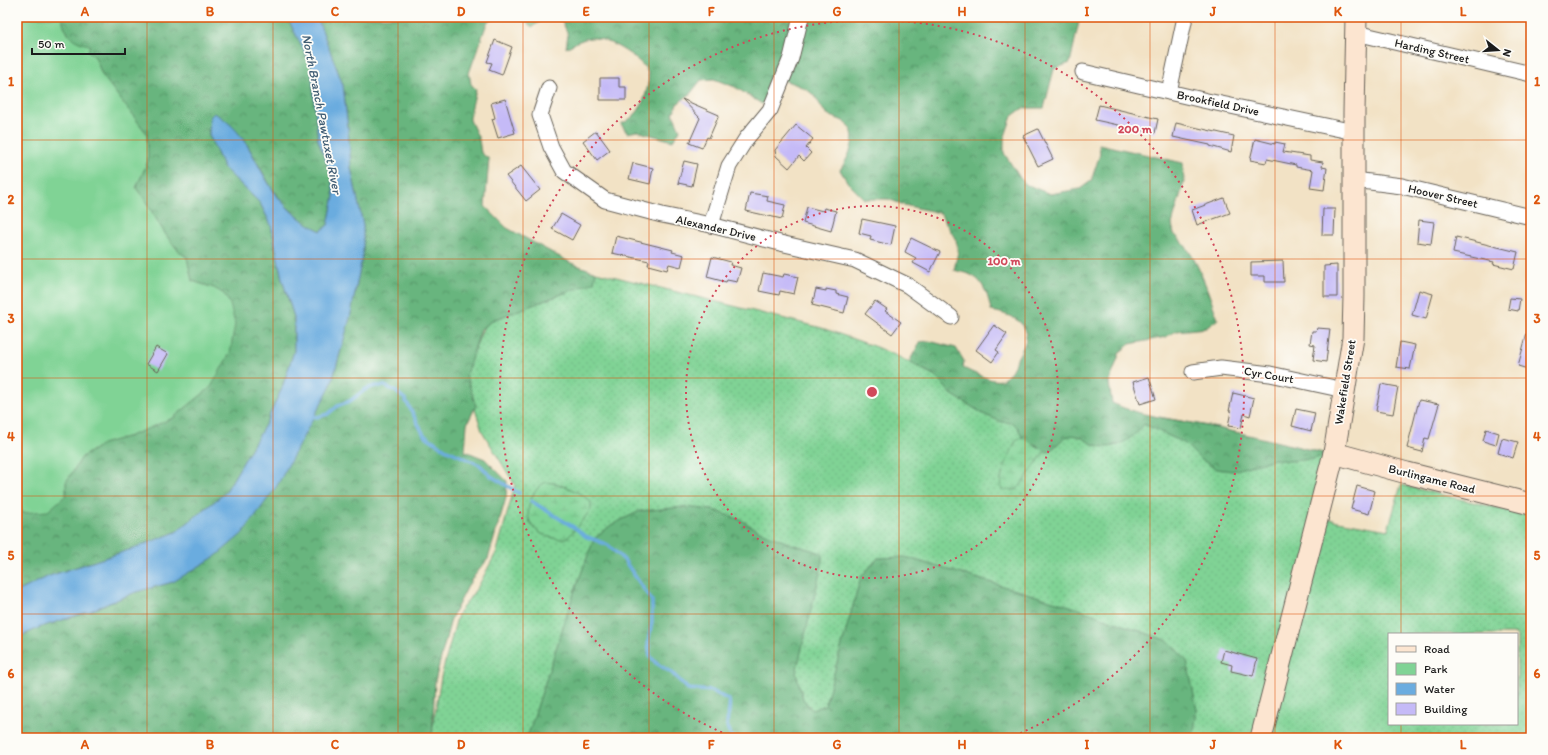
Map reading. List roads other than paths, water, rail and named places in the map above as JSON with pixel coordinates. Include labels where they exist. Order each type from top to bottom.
[{"type":"street","points":[[712,225],[729,166],[746,139],[770,110],[792,58],[802,17]]},
{"type":"street","points":[[1169,92],[1185,17]]},
{"type":"street","name":"Harding Street","points":[[1356,25],[1531,74]]},
{"type":"street","name":"Wakefield Street","points":[[1261,738],[1334,453],[1353,338],[1356,25]]},
{"type":"street","name":"Brookfield Drive","points":[[1083,72],[1207,102],[1354,132]]},
{"type":"street","name":"Alexander Drive","points":[[549,88],[540,115],[551,147],[564,172],[605,200],[662,215],[712,225],[780,243],[855,260],[907,285],[951,317]]},
{"type":"street","name":"Hoover Street","points":[[1354,180],[1402,186],[1531,217]]},
{"type":"street","name":"Cyr Court","points":[[1193,372],[1221,368],[1256,372],[1344,390]]},
{"type":"street","name":"Burlingame Road","points":[[1334,453],[1531,504]]},
{"type":"water","name":"North Branch Pawtuxet River","points":[[287,17],[317,17],[343,85],[351,168],[363,225],[363,253],[350,318],[331,385],[277,486],[242,534],[216,556],[173,582],[136,592],[90,611],[41,627],[17,638],[17,592],[49,576],[132,549],[176,532],[225,493],[265,425],[282,388],[294,351],[294,317],[282,279],[271,225],[260,203],[224,168],[209,135],[210,117],[214,113],[234,128],[248,146],[271,187],[287,207],[306,223],[321,231],[328,225],[334,196],[331,174],[318,140],[311,65]]},
{"type":"waterway","points":[[311,416],[317,417],[328,414],[339,405],[350,401],[366,389],[375,386],[385,386],[395,391],[405,399],[424,435],[445,449],[480,465],[491,476],[519,493]]},
{"type":"waterway","points":[[531,501],[575,528],[585,536],[608,545],[624,560],[652,601],[652,622],[648,642],[650,656],[656,663],[672,673],[688,689],[712,691],[729,700],[730,705],[727,724],[728,729],[734,738]]}]
